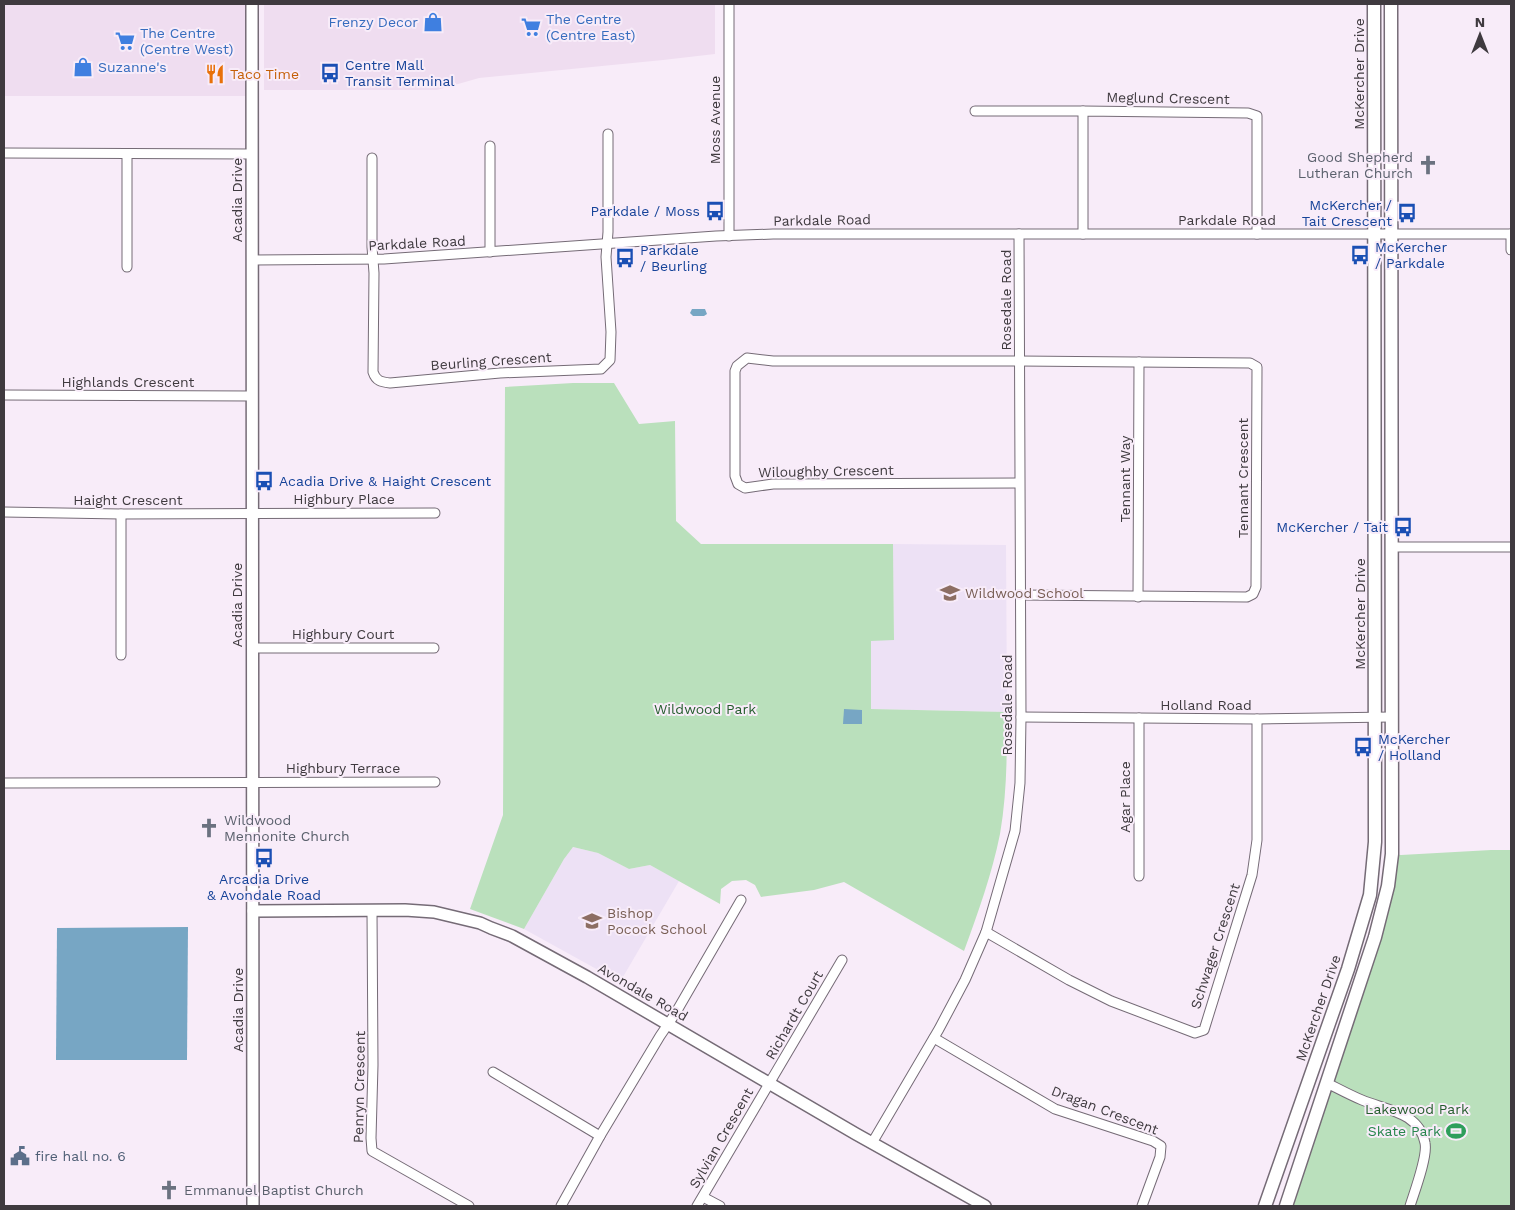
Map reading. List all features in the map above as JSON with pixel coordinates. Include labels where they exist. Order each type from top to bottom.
[{"type":"main road","name":"McKercher Drive","points":[[1266,1206],[1348,969],[1370,895],[1375,842],[1374,4]]},
{"type":"main road","points":[[1286,1206],[1375,938],[1388,886],[1392,854],[1392,4]]},
{"type":"street","name":"Acadia Drive","points":[[252,4],[253,1206]]},
{"type":"street","name":"Moss Avenue","points":[[729,4],[729,236]]},
{"type":"street","points":[[975,111],[1083,111],[1083,234]]},
{"type":"street","name":"Meglund Crescent","points":[[1083,111],[1248,113],[1257,116],[1257,234]]},
{"type":"street","points":[[607,244],[608,134]]},
{"type":"street","points":[[490,146],[490,252]]},
{"type":"street","points":[[4,153],[252,154]]},
{"type":"street","points":[[127,154],[127,267]]},
{"type":"street","points":[[372,158],[373,259]]},
{"type":"street","name":"Parkdale Road","points":[[253,260],[373,259],[729,236],[882,233],[1511,234]]},
{"type":"street","name":"Rosedale Road","points":[[872,1143],[934,1038],[965,980],[986,932],[1015,831],[1020,782],[1021,717],[1019,234]]},
{"type":"street","points":[[1511,234],[1511,250]]},
{"type":"street","name":"Beurling Crescent","points":[[373,259],[373,372],[380,382],[500,373],[601,369],[610,360],[611,332],[606,257],[607,244]]},
{"type":"street","name":"Wiloughby Crescent","points":[[1019,361],[773,361],[747,358],[737,366],[735,371],[735,476],[738,484],[745,488],[772,484],[1020,483]]},
{"type":"street","name":"Tennant Crescent","points":[[1019,361],[1250,363],[1257,367],[1256,587],[1254,594],[1247,597],[1021,595]]},
{"type":"street","name":"Tennant Way","points":[[1138,597],[1139,362]]},
{"type":"street","name":"Highlands Crescent","points":[[4,395],[252,396]]},
{"type":"street","name":"Haight Crescent","points":[[4,512],[121,514],[253,513]]},
{"type":"street","name":"Highbury Place","points":[[253,513],[435,513]]},
{"type":"street","points":[[121,514],[121,654]]},
{"type":"street","points":[[1391,548],[1511,547]]},
{"type":"street","name":"Highbury Court","points":[[252,648],[434,648]]},
{"type":"street","name":"Holland Road","points":[[1021,717],[1257,719],[1391,717]]},
{"type":"street","name":"Agar Place","points":[[1139,718],[1139,876]]},
{"type":"street","name":"Schwager Crescent","points":[[986,932],[1069,980],[1111,1001],[1195,1033],[1204,1030],[1252,875],[1257,840],[1257,719]]},
{"type":"street","points":[[4,783],[252,782]]},
{"type":"street","name":"Highbury Terrace","points":[[252,782],[435,782]]},
{"type":"street","points":[[561,1206],[600,1136],[741,900]]},
{"type":"street","name":"Avondale Road","points":[[253,910],[405,910],[434,912],[480,923],[528,945],[668,1024],[768,1084],[985,1206]]},
{"type":"street","name":"Penryn Crescent","points":[[372,910],[372,1151],[469,1206]]},
{"type":"street","name":"Richardt Court","points":[[768,1084],[842,960]]},
{"type":"street","name":"Dragan Crescent","points":[[934,1038],[1055,1109],[1159,1144],[1161,1146],[1160,1157],[1142,1206]]},
{"type":"street","points":[[493,1072],[600,1136]]},
{"type":"street","points":[[1327,1083],[1364,1101],[1399,1113],[1415,1123],[1426,1144],[1410,1206]]},
{"type":"street","name":"Sylvian Crescent","points":[[697,1206],[768,1084]]},
{"type":"street","points":[[703,1197],[720,1206]]},
{"type":"shaded area","name":"The Centre (Centre West)","points":[[4,4],[252,4],[252,96],[4,96]]},
{"type":"shaded area","points":[[264,4],[715,4],[715,54],[479,78],[437,90],[264,90]]},
{"type":"shaded area","name":"Wildwood School","points":[[893,544],[1006,545],[1007,712],[871,709],[871,640],[894,640]]},
{"type":"shaded area","name":"Bishop Pocock School","points":[[573,847],[598,853],[629,869],[650,865],[679,881],[620,982],[524,929],[564,859]]},
{"type":"green space","name":"Wildwood Park","points":[[573,383],[614,383],[639,424],[675,421],[676,521],[701,544],[893,544],[894,640],[871,641],[871,709],[1007,712],[1007,758],[1000,834],[989,879],[964,951],[844,882],[814,890],[761,897],[755,885],[746,880],[732,881],[721,889],[720,904],[650,865],[629,869],[598,853],[573,847],[564,859],[524,929],[470,909],[503,815],[505,387]]},
{"type":"green space","name":"Lakewood Park","points":[[1511,850],[1511,1206],[1286,1206],[1375,937],[1392,854]]},
{"type":"water","points":[[692,309],[705,309],[707,314],[704,316],[693,316],[690,313]]},
{"type":"water","points":[[844,709],[862,710],[862,724],[843,724]]},
{"type":"water","points":[[188,927],[187,1060],[56,1060],[57,928]]},
{"type":"place","name":"Frenzy Decor","points":[[433,22]]},
{"type":"place","name":"The Centre (Centre East)","points":[[531,27]]},
{"type":"place","name":"The Centre (Centre West)","points":[[125,41]]},
{"type":"place","name":"Suzanne's","points":[[83,67]]},
{"type":"place","name":"Centre Mall Transit Terminal","points":[[330,73]]},
{"type":"place","name":"Taco Time","points":[[215,74]]},
{"type":"place","name":"Good Shepherd Lutheran Church","points":[[1428,165]]},
{"type":"place","name":"Parkdale / Moss","points":[[715,211]]},
{"type":"place","name":"McKercher / Tait Crescent","points":[[1407,213]]},
{"type":"place","name":"McKercher / Parkdale","points":[[1360,255]]},
{"type":"place","name":"Parkdale / Beurling","points":[[625,258]]},
{"type":"place","name":"Acadia Drive & Haight Crescent","points":[[264,481]]},
{"type":"place","name":"McKercher / Tait","points":[[1403,527]]},
{"type":"place","name":"Wildwood School","points":[[950,593]]},
{"type":"place","name":"McKercher / Holland","points":[[1363,747]]},
{"type":"place","name":"Wildwood Mennonite Church","points":[[209,828]]},
{"type":"place","name":"Arcadia Drive & Avondale Road","points":[[264,858]]},
{"type":"place","name":"Bishop Pocock School","points":[[592,921]]},
{"type":"place","name":"Skate Park","points":[[1456,1131]]},
{"type":"place","name":"fire hall no. 6","points":[[20,1156]]},
{"type":"place","name":"Emmanuel Baptist Church","points":[[169,1190]]}]
